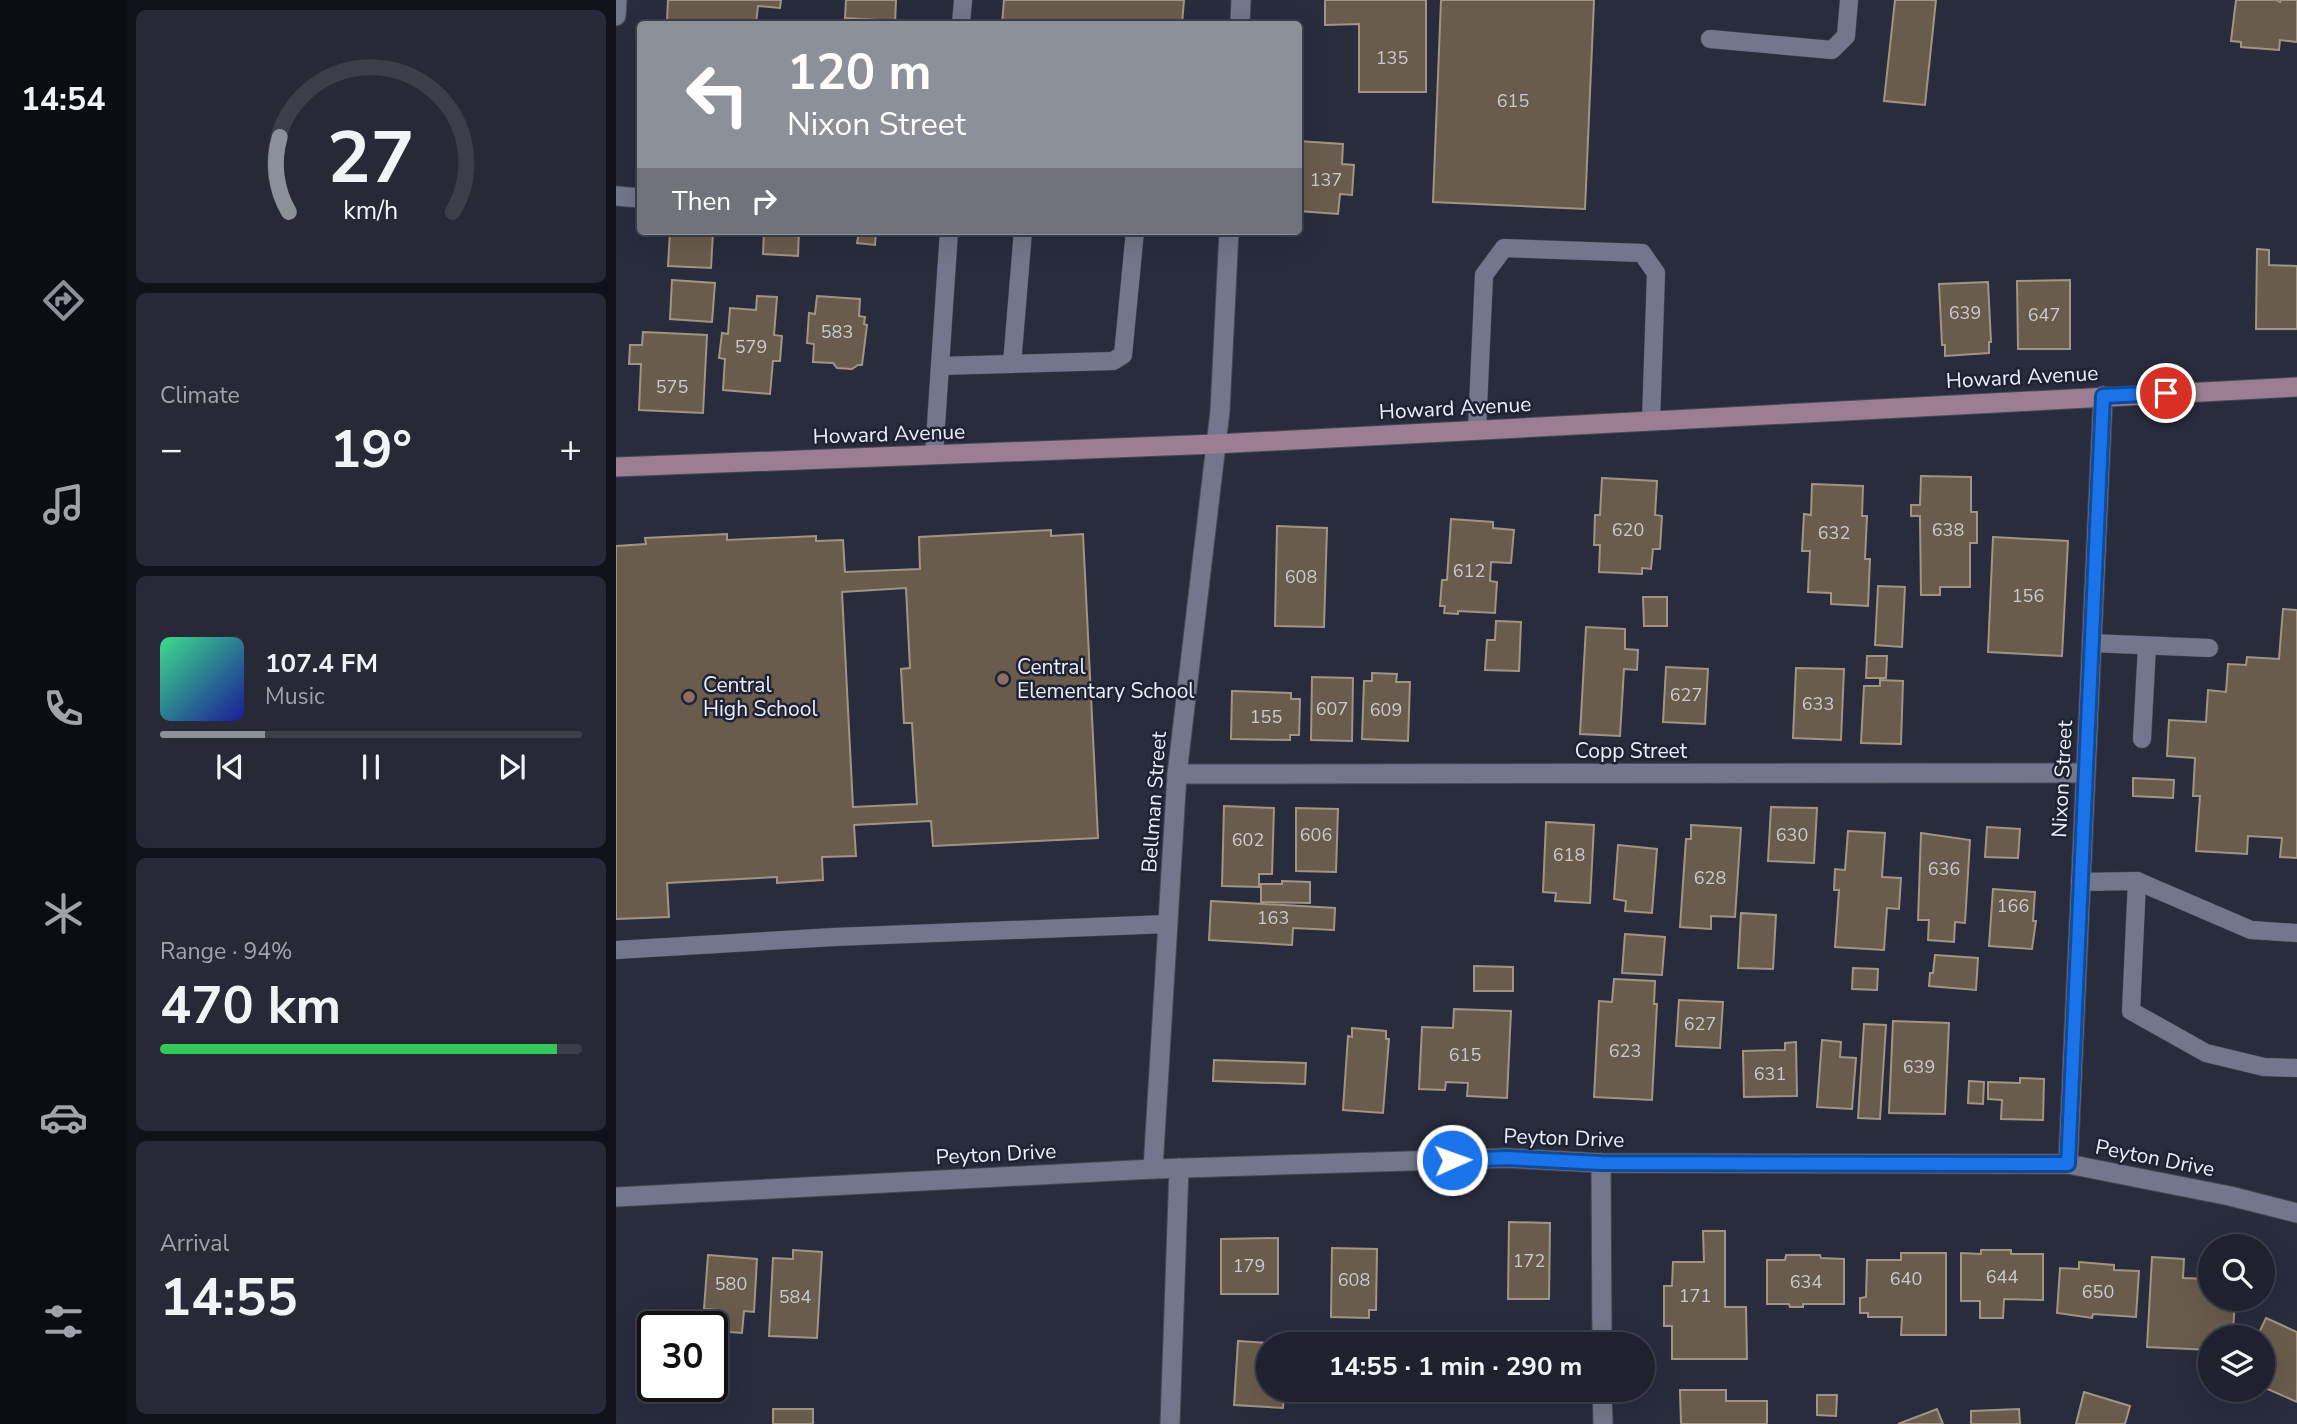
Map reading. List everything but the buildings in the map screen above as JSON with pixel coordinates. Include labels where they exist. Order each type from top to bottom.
[{"type":"main road","name":"Howard Avenue","points":[[616,467],[1216,444],[2297,387]]},
{"type":"street","points":[[616,16],[617,0]]},
{"type":"street","points":[[1240,21],[1241,0]]},
{"type":"street","points":[[616,196],[637,198]]},
{"type":"street","name":"Bellman Street","points":[[1153,1169],[1177,774],[1220,411],[1229,235]]},
{"type":"street","name":"Nixon Street","points":[[2068,1164],[2103,396]]},
{"type":"street","name":"Copp Street","points":[[1177,774],[2085,773]]},
{"type":"street","name":"Peyton Drive","points":[[616,1197],[1153,1169],[1507,1158],[1601,1163],[2068,1164],[2230,1196],[2297,1213]]},
{"type":"street","points":[[1601,1163],[1602,1332]]},
{"type":"street","points":[[1170,1424],[1179,1168]]},
{"type":"street","points":[[1602,1402],[1603,1424]]},
{"type":"lane","points":[[961,21],[963,0]]},
{"type":"lane","points":[[1710,39],[1832,50],[1846,36],[1849,0]]},
{"type":"lane","points":[[934,455],[949,235]]},
{"type":"lane","points":[[1012,364],[1023,235]]},
{"type":"lane","points":[[940,366],[1113,361],[1123,355],[1135,235]]},
{"type":"lane","points":[[1477,429],[1483,275],[1504,248],[1642,253],[1656,273],[1651,421]]},
{"type":"lane","points":[[2091,643],[2209,648]]},
{"type":"lane","points":[[2142,739],[2147,646]]},
{"type":"lane","points":[[2137,881],[2131,1011],[2206,1053],[2264,1067],[2297,1068]]},
{"type":"lane","points":[[2080,882],[2137,881],[2251,930],[2297,933]]},
{"type":"lane","points":[[616,950],[834,937],[1168,924]]},
{"type":"place","name":"Central Elementary School","points":[[1003,679]]},
{"type":"place","name":"Central High School","points":[[689,697]]},
{"type":"route","points":[[1452,1160],[1507,1158],[1601,1163],[2068,1164],[2103,396],[2166,393]]}]
